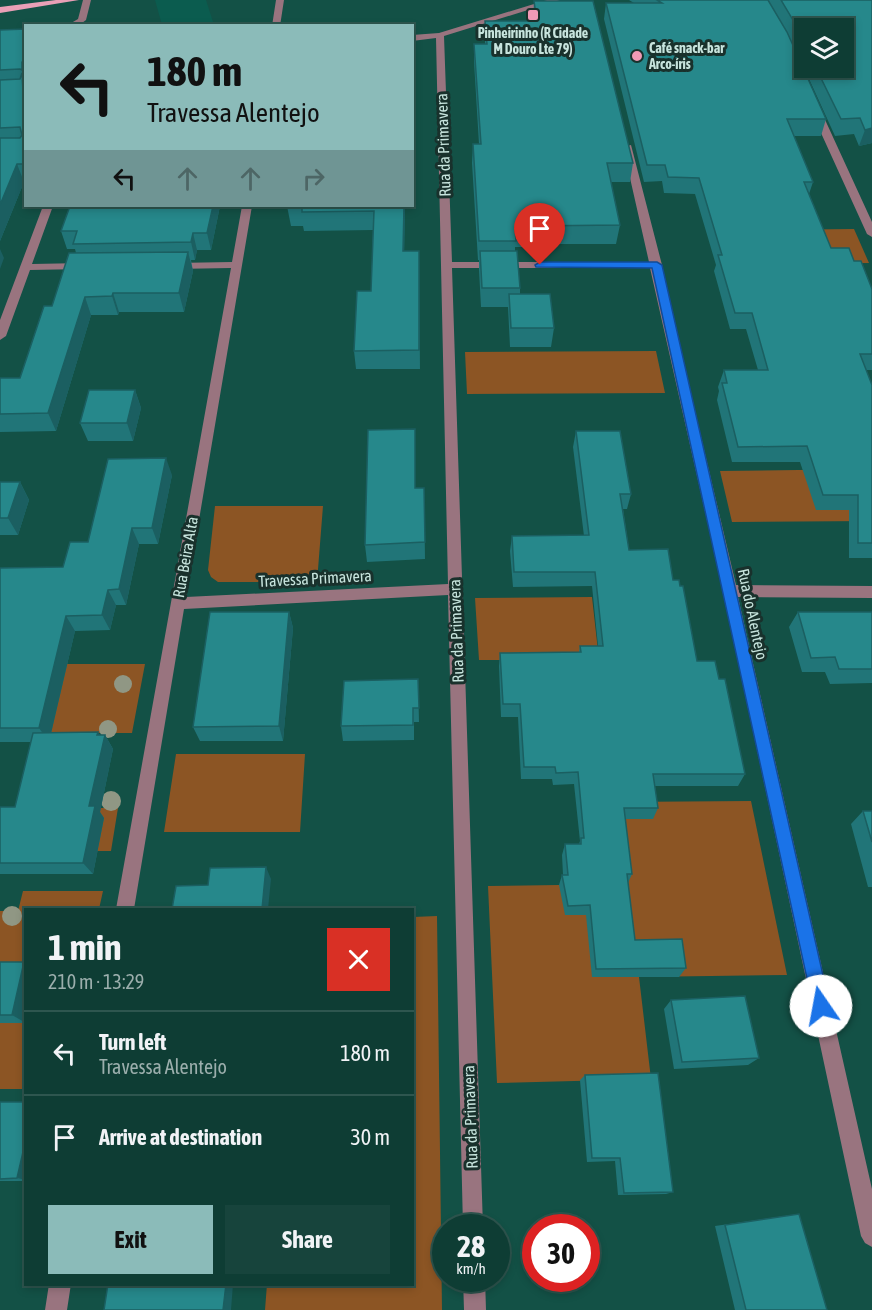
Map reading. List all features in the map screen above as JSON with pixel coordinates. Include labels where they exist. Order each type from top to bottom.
[{"type":"main road","points":[[0,10],[75,0]]},
{"type":"street","points":[[74,24],[82,20],[87,0]]},
{"type":"street","points":[[276,24],[280,0]]},
{"type":"street","points":[[414,39],[440,34],[556,0]]},
{"type":"street","name":"Rua da Primavera","points":[[440,34],[473,1214]]},
{"type":"street","points":[[811,99],[872,234]]},
{"type":"street","name":"Rua do Alentejo","points":[[623,127],[657,265],[872,1236]]},
{"type":"street","points":[[0,336],[48,207]]},
{"type":"street","name":"Rua Beira Alta","points":[[125,908],[247,207]]},
{"type":"street","points":[[447,265],[657,265]]},
{"type":"street","points":[[26,267],[96,266]]},
{"type":"street","points":[[166,266],[237,266]]},
{"type":"street","name":"Travessa Primavera","points":[[177,603],[454,589]]},
{"type":"street","points":[[730,591],[872,592]]},
{"type":"street","points":[[56,1310],[60,1286]]},
{"type":"street","points":[[474,1292],[475,1310]]},
{"type":"shaded area","points":[[155,0],[206,0],[214,24],[162,24]]},
{"type":"shaded area","points":[[854,229],[869,263],[769,264],[758,230]]},
{"type":"shaded area","points":[[656,351],[665,393],[467,394],[465,352]]},
{"type":"shaded area","points":[[872,469],[872,521],[732,522],[720,471]]},
{"type":"shaded area","points":[[215,506],[323,506],[317,582],[218,582],[211,577],[208,570]]},
{"type":"shaded area","points":[[592,597],[599,660],[479,660],[475,598]]},
{"type":"shaded area","points":[[24,664],[145,664],[132,733],[5,733]]},
{"type":"shaded area","points":[[176,754],[305,754],[300,832],[164,832]]},
{"type":"shaded area","points":[[751,801],[787,975],[639,977],[651,1079],[497,1083],[488,886],[627,884],[617,802]]},
{"type":"shaded area","points":[[0,808],[118,808],[111,851],[97,851],[103,819]]},
{"type":"shaded area","points":[[23,891],[103,891],[99,908],[24,908],[24,971],[0,971],[0,911],[18,911]]},
{"type":"shaded area","points":[[437,916],[441,1214],[432,1214],[432,1292],[442,1292],[442,1310],[265,1310],[267,1286],[414,1286],[414,917]]},
{"type":"shaded area","points":[[0,1023],[24,1023],[24,1089],[0,1089]]},
{"type":"building","points":[[657,0],[768,0],[794,48],[794,78],[808,78],[826,119],[787,119],[813,182],[804,182],[831,248],[849,248],[854,261],[861,261],[872,289],[872,354],[860,354],[872,385],[872,543],[858,543],[858,495],[823,495],[807,446],[738,447],[722,383],[727,383],[724,370],[768,370],[752,313],[735,313],[718,255],[722,255],[699,178],[668,177],[665,165],[647,165],[606,3],[662,3]]},
{"type":"building","points":[[781,0],[872,0],[872,128],[865,130],[860,118],[841,119],[821,78],[854,78],[854,18],[794,18],[794,22]]},
{"type":"building","points":[[534,1],[593,1],[633,163],[607,163],[620,225],[529,226],[529,228],[515,228],[516,241],[479,241],[473,144],[481,144],[474,44],[487,44],[485,21],[537,21]]},
{"type":"building","points":[[24,29],[22,70],[0,70],[0,30]]},
{"type":"building","points":[[22,73],[24,164],[17,164],[0,205],[0,138],[20,138],[22,135],[20,127],[0,128],[0,80],[20,79]]},
{"type":"building","points":[[414,129],[415,129],[414,177]]},
{"type":"building","points":[[70,207],[213,207],[207,233],[193,233],[191,242],[73,244],[77,231],[61,231]]},
{"type":"building","points":[[302,207],[404,207],[403,251],[419,251],[419,350],[354,351],[357,291],[371,291],[374,211],[302,212]]},
{"type":"building","points":[[480,251],[517,251],[520,288],[482,288]]},
{"type":"building","points":[[188,252],[179,293],[113,293],[112,296],[85,297],[48,413],[0,414],[0,378],[20,378],[44,306],[52,306],[69,253]]},
{"type":"building","points":[[509,294],[550,294],[554,328],[511,328]]},
{"type":"building","points":[[89,390],[135,390],[127,423],[80,423]]},
{"type":"building","points":[[415,429],[415,488],[424,488],[425,542],[365,545],[368,430]]},
{"type":"building","points":[[576,431],[620,431],[631,494],[620,494],[629,550],[668,549],[673,580],[679,580],[680,586],[683,586],[697,661],[715,661],[719,679],[725,679],[745,774],[653,774],[658,808],[624,808],[632,874],[627,874],[635,940],[682,939],[686,968],[596,969],[590,905],[568,906],[562,875],[568,875],[565,844],[581,844],[581,838],[584,838],[578,772],[556,773],[555,767],[524,767],[520,704],[503,704],[500,653],[581,652],[580,646],[603,646],[595,572],[514,572],[512,536],[589,535]]},
{"type":"building","points":[[166,458],[152,528],[132,528],[119,589],[108,590],[102,615],[66,616],[39,728],[0,728],[0,568],[63,567],[70,542],[88,542],[108,459]]},
{"type":"building","points":[[0,482],[20,482],[8,518],[0,518]]},
{"type":"building","points":[[210,612],[289,612],[279,726],[193,727]]},
{"type":"building","points":[[798,612],[872,612],[872,669],[839,669],[835,657],[811,658]]},
{"type":"building","points":[[418,679],[419,708],[413,708],[413,725],[341,726],[344,681]]},
{"type":"building","points":[[98,732],[97,735],[105,735],[89,806],[95,806],[83,863],[0,863],[0,807],[15,807],[33,733]]},
{"type":"building","points":[[863,811],[872,811],[872,842]]},
{"type":"building","points":[[266,867],[262,908],[172,908],[176,886],[208,885],[210,868]]},
{"type":"building","points":[[0,962],[24,962],[12,1015],[0,1015]]},
{"type":"building","points":[[745,996],[759,1058],[682,1062],[671,1000]]},
{"type":"building","points":[[658,1073],[673,1192],[624,1193],[620,1158],[592,1158],[585,1075]]},
{"type":"building","points":[[0,1102],[24,1102],[24,1148],[17,1178],[0,1179]]},
{"type":"building","points":[[799,1214],[827,1310],[746,1310],[725,1225]]},
{"type":"building","points":[[108,1286],[226,1286],[223,1310],[104,1310]]},
{"type":"place","name":"Pinheirinho (R Cidade M Douro Lte 79)","points":[[533,15]]},
{"type":"place","name":"Café snack-bar Arco-íris","points":[[637,56]]},
{"type":"route","points":[[540,265],[657,265],[821,1006]]}]
